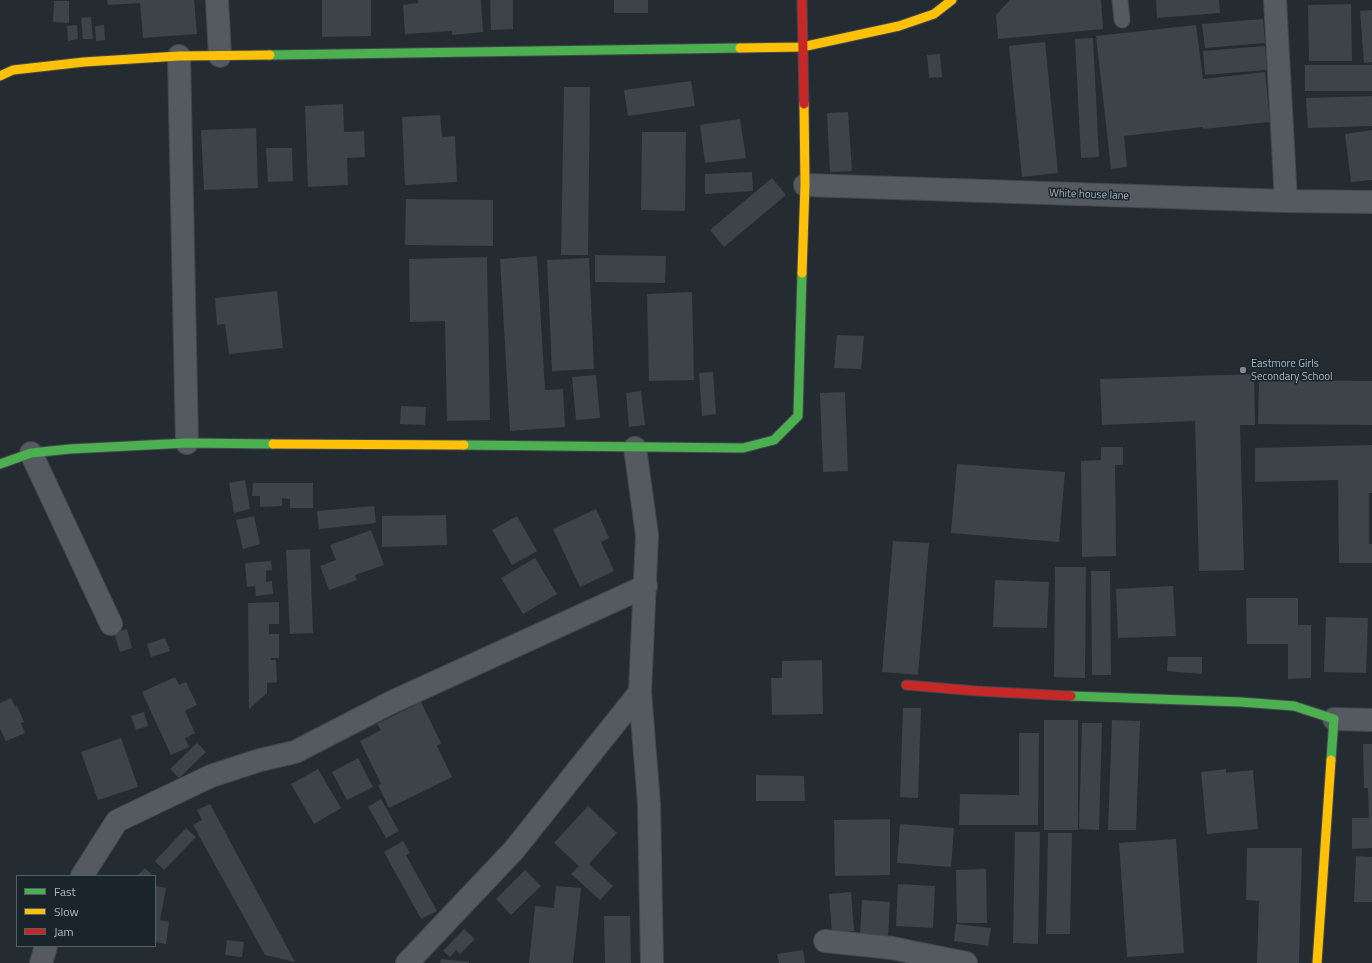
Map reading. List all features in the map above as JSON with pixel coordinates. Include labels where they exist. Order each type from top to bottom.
[{"type":"street","points":[[217,0],[220,56]]},
{"type":"street","points":[[0,464],[31,453],[70,449],[187,443],[743,448],[774,440],[798,416],[805,185],[802,0]]},
{"type":"street","points":[[0,76],[13,70],[84,62],[180,56],[802,47],[899,26],[934,14],[952,0]]},
{"type":"street","points":[[1275,0],[1286,202]]},
{"type":"street","points":[[180,56],[187,443]]},
{"type":"street","name":"White house lane","points":[[805,185],[1286,202],[1372,202]]},
{"type":"street","points":[[635,448],[647,535],[646,586],[640,692],[649,804],[652,963]]},
{"type":"street","points":[[31,453],[110,624]]},
{"type":"street","points":[[83,875],[117,821],[211,776],[260,760],[296,752],[392,702],[646,586]]},
{"type":"street","points":[[906,685],[977,691],[1141,700],[1241,702],[1294,706],[1334,719],[1372,720]]},
{"type":"street","points":[[407,963],[514,850],[640,692]]},
{"type":"street","points":[[1317,963],[1334,719]]},
{"type":"street","points":[[825,941],[892,948],[966,963]]},
{"type":"street","points":[[41,963],[46,947]]},
{"type":"lane","points":[[1120,0],[1122,20]]},
{"type":"building","points":[[107,0],[194,0],[197,34],[143,38],[140,3],[108,5]]},
{"type":"building","points":[[322,0],[371,0],[371,36],[322,37]]},
{"type":"building","points":[[418,0],[481,0],[483,32],[452,35],[452,31],[405,34],[403,5],[418,3]]},
{"type":"building","points":[[490,0],[513,0],[513,29],[491,30]]},
{"type":"building","points":[[614,0],[648,0],[648,13],[614,13]]},
{"type":"building","points":[[1010,0],[1101,0],[1103,29],[998,39],[996,15]]},
{"type":"building","points":[[1156,0],[1219,0],[1220,13],[1157,18]]},
{"type":"building","points":[[54,1],[69,1],[69,23],[53,22]]},
{"type":"building","points":[[1351,4],[1352,61],[1309,61],[1308,5]]},
{"type":"building","points":[[1372,10],[1372,62],[1364,63],[1360,11]]},
{"type":"building","points":[[91,17],[93,39],[83,39],[81,18]]},
{"type":"building","points":[[1263,19],[1265,43],[1205,48],[1202,24]]},
{"type":"building","points":[[77,25],[78,39],[68,41],[67,26]]},
{"type":"building","points":[[104,25],[105,40],[96,41],[95,26]]},
{"type":"building","points":[[1196,25],[1203,79],[1265,72],[1270,122],[1203,129],[1203,127],[1124,136],[1127,167],[1111,169],[1096,36]]},
{"type":"building","points":[[1093,38],[1099,157],[1081,158],[1075,39]]},
{"type":"building","points":[[1045,42],[1058,173],[1022,177],[1009,46]]},
{"type":"building","points":[[1265,46],[1267,70],[1205,75],[1203,51]]},
{"type":"building","points":[[940,54],[942,77],[929,78],[927,55]]},
{"type":"building","points":[[1305,65],[1372,65],[1372,91],[1305,91]]},
{"type":"building","points":[[691,81],[695,106],[628,116],[624,90]]},
{"type":"building","points":[[564,87],[590,87],[588,255],[561,255]]},
{"type":"building","points":[[1372,96],[1372,126],[1308,128],[1306,98]]},
{"type":"building","points":[[343,104],[344,132],[364,131],[365,157],[347,158],[348,185],[308,187],[305,106]]},
{"type":"building","points":[[848,112],[852,171],[830,172],[827,113]]},
{"type":"building","points":[[440,115],[442,137],[455,136],[457,182],[405,185],[402,117]]},
{"type":"building","points":[[740,119],[746,158],[705,163],[700,125]]},
{"type":"building","points":[[256,128],[258,188],[204,190],[201,130]]},
{"type":"building","points":[[1372,130],[1372,180],[1351,182],[1345,134]]},
{"type":"building","points":[[642,132],[686,132],[685,211],[641,210]]},
{"type":"building","points":[[266,148],[292,148],[293,181],[268,182]]},
{"type":"building","points":[[752,172],[753,191],[705,194],[705,174]]},
{"type":"building","points":[[772,178],[786,195],[724,247],[710,230]]},
{"type":"building","points":[[406,199],[493,200],[493,246],[405,245]]},
{"type":"building","points":[[595,255],[666,256],[665,283],[595,282]]},
{"type":"building","points":[[537,256],[545,390],[563,389],[565,427],[510,431],[500,259]]},
{"type":"building","points":[[487,257],[490,420],[447,421],[445,321],[410,322],[409,259]]},
{"type":"building","points":[[589,258],[594,369],[552,371],[547,260]]},
{"type":"building","points":[[277,291],[283,348],[229,354],[225,324],[217,325],[215,298]]},
{"type":"building","points":[[692,292],[694,380],[649,381],[647,294]]},
{"type":"building","points":[[837,335],[864,336],[861,369],[834,368]]},
{"type":"building","points":[[713,372],[716,414],[702,416],[699,373]]},
{"type":"building","points":[[1254,374],[1255,425],[1240,425],[1244,570],[1199,571],[1195,421],[1102,425],[1100,379]]},
{"type":"building","points":[[596,375],[600,418],[576,420],[572,377]]},
{"type":"building","points":[[1259,380],[1372,381],[1372,425],[1258,424]]},
{"type":"building","points":[[641,391],[645,425],[629,427],[626,393]]},
{"type":"building","points":[[845,392],[848,471],[823,472],[820,393]]},
{"type":"building","points":[[401,406],[426,407],[425,425],[400,424]]},
{"type":"building","points":[[1372,445],[1372,493],[1369,493],[1369,544],[1372,544],[1372,563],[1339,563],[1338,480],[1255,482],[1255,448]]},
{"type":"building","points":[[1101,447],[1123,447],[1123,465],[1115,465],[1116,556],[1082,557],[1081,461],[1101,460]]},
{"type":"building","points":[[957,464],[1065,472],[1059,542],[951,533]]},
{"type":"building","points":[[245,480],[250,509],[234,513],[229,483]]},
{"type":"building","points":[[253,483],[313,483],[313,508],[290,508],[290,499],[282,498],[282,506],[260,507],[260,496],[252,496]]},
{"type":"building","points":[[374,506],[376,523],[319,529],[317,511]]},
{"type":"building","points":[[596,509],[609,538],[601,542],[614,571],[580,587],[553,529]]},
{"type":"building","points":[[446,515],[447,545],[382,547],[382,516]]},
{"type":"building","points":[[254,516],[260,544],[243,549],[236,520]]},
{"type":"building","points":[[517,516],[537,551],[512,565],[492,530]]},
{"type":"building","points":[[371,530],[384,565],[355,575],[357,580],[329,590],[320,566],[336,560],[330,545]]},
{"type":"building","points":[[893,541],[929,543],[918,675],[882,672]]},
{"type":"building","points":[[310,549],[313,633],[290,634],[286,550]]},
{"type":"building","points":[[535,558],[557,594],[523,614],[501,578]]},
{"type":"building","points":[[271,561],[272,570],[266,571],[266,582],[272,581],[273,594],[256,596],[255,586],[247,587],[245,563]]},
{"type":"building","points":[[1055,567],[1086,567],[1085,678],[1054,677]]},
{"type":"building","points":[[1091,571],[1110,571],[1111,675],[1092,675]]},
{"type":"building","points":[[995,580],[1049,582],[1047,628],[993,627]]},
{"type":"building","points":[[1173,586],[1176,636],[1118,638],[1116,589]]},
{"type":"building","points":[[1246,598],[1298,598],[1298,625],[1311,625],[1311,678],[1288,679],[1288,644],[1247,644]]},
{"type":"building","points":[[279,602],[279,624],[269,624],[269,634],[279,634],[279,658],[271,658],[271,660],[276,660],[277,682],[267,683],[267,693],[249,709],[248,603]]},
{"type":"building","points":[[1326,617],[1368,618],[1366,673],[1324,672]]},
{"type":"building","points":[[127,629],[132,648],[120,652],[114,633]]},
{"type":"building","points":[[165,638],[170,651],[151,657],[147,644]]},
{"type":"building","points":[[1168,657],[1202,657],[1202,674],[1167,671]]},
{"type":"building","points":[[822,660],[823,714],[772,715],[771,678],[782,678],[782,661]]},
{"type":"building","points":[[175,677],[179,685],[186,682],[197,705],[185,711],[195,733],[185,738],[189,747],[171,755],[142,692]]},
{"type":"building","points":[[11,698],[15,707],[17,706],[24,722],[21,723],[25,733],[6,741],[0,729],[0,703]]},
{"type":"building","points":[[421,702],[441,743],[437,746],[452,777],[389,808],[378,785],[381,784],[360,741],[381,730],[377,724]]},
{"type":"building","points":[[903,708],[921,708],[918,798],[900,797]]},
{"type":"building","points":[[144,712],[148,726],[136,730],[131,716]]},
{"type":"building","points":[[1044,720],[1078,720],[1078,830],[1044,830]]},
{"type":"building","points":[[1112,720],[1140,721],[1136,830],[1108,830]]},
{"type":"building","points":[[1082,723],[1102,723],[1099,830],[1079,829]]},
{"type":"building","points":[[1019,733],[1039,733],[1038,825],[959,825],[960,794],[1019,795]]},
{"type":"building","points":[[121,738],[138,787],[98,800],[81,752]]},
{"type":"building","points":[[197,743],[206,752],[179,778],[170,769]]},
{"type":"building","points":[[1363,744],[1372,744],[1372,848],[1352,849],[1352,818],[1369,818],[1368,788],[1364,788]]},
{"type":"building","points":[[358,758],[373,787],[347,800],[332,772]]},
{"type":"building","points":[[318,769],[341,808],[314,824],[291,784]]},
{"type":"building","points":[[1226,769],[1226,773],[1253,770],[1258,829],[1207,834],[1201,772]]},
{"type":"building","points":[[756,775],[804,776],[805,801],[756,801]]},
{"type":"building","points":[[381,799],[399,831],[386,838],[368,807]]},
{"type":"building","points":[[210,804],[295,962],[265,955],[193,825],[202,820],[197,810]]},
{"type":"building","points":[[588,806],[617,833],[589,864],[613,886],[600,900],[571,874],[579,866],[554,843]]},
{"type":"building","points":[[890,819],[890,875],[835,876],[834,820]]},
{"type":"building","points":[[900,824],[954,828],[951,867],[897,863]]},
{"type":"building","points":[[186,828],[196,837],[164,870],[155,861]]},
{"type":"building","points":[[1015,832],[1040,832],[1038,944],[1013,943]]},
{"type":"building","points":[[1048,833],[1072,833],[1070,934],[1046,934]]},
{"type":"building","points":[[1176,839],[1184,953],[1127,957],[1119,843]]},
{"type":"building","points":[[403,841],[410,853],[406,855],[437,911],[421,919],[384,852]]},
{"type":"building","points":[[1247,848],[1302,848],[1299,963],[1257,963],[1259,901],[1246,900]]},
{"type":"building","points":[[1356,856],[1372,857],[1372,902],[1354,902]]},
{"type":"building","points":[[145,868],[152,875],[138,875]]},
{"type":"building","points":[[986,869],[987,923],[957,923],[956,870]]},
{"type":"building","points":[[525,870],[541,886],[511,915],[496,899]]},
{"type":"building","points":[[898,884],[935,886],[933,928],[896,926]]},
{"type":"building","points":[[156,886],[166,888],[160,920],[169,922],[166,944],[156,942]]},
{"type":"building","points":[[556,886],[581,888],[573,963],[529,963],[535,906],[554,908]]},
{"type":"building","points":[[851,892],[854,931],[832,933],[829,894]]},
{"type":"building","points":[[862,900],[890,902],[888,936],[860,934]]},
{"type":"building","points":[[604,916],[630,916],[631,963],[605,963]]},
{"type":"building","points":[[956,924],[991,928],[988,946],[954,941]]},
{"type":"building","points":[[464,929],[475,939],[460,954],[456,950],[450,957],[443,951]]},
{"type":"building","points":[[227,940],[244,942],[242,957],[225,955]]},
{"type":"building","points":[[803,950],[805,963],[779,963],[777,954]]},
{"type":"building","points":[[441,959],[469,962],[469,963],[440,963]]},
{"type":"traffic: fast","points":[[270,55],[740,48]]},
{"type":"traffic: fast","points":[[464,445],[743,448],[774,440],[798,416],[802,273]]},
{"type":"traffic: fast","points":[[0,464],[31,453],[70,449],[187,443],[273,444]]},
{"type":"traffic: fast","points":[[1071,696],[1241,702],[1294,706],[1334,719],[1331,760]]},
{"type":"traffic: slow","points":[[740,48],[802,47],[899,26],[934,14],[952,0]]},
{"type":"traffic: slow","points":[[0,76],[13,70],[84,62],[179,56],[270,55]]},
{"type":"traffic: slow","points":[[802,273],[805,185],[804,104]]},
{"type":"traffic: slow","points":[[273,444],[464,445]]},
{"type":"traffic: slow","points":[[1317,963],[1331,760]]},
{"type":"traffic: jam","points":[[802,0],[804,104]]},
{"type":"traffic: jam","points":[[906,685],[977,691],[1071,696]]},
{"type":"place","name":"Eastmore Girls Secondary School","points":[[1243,370]]}]
